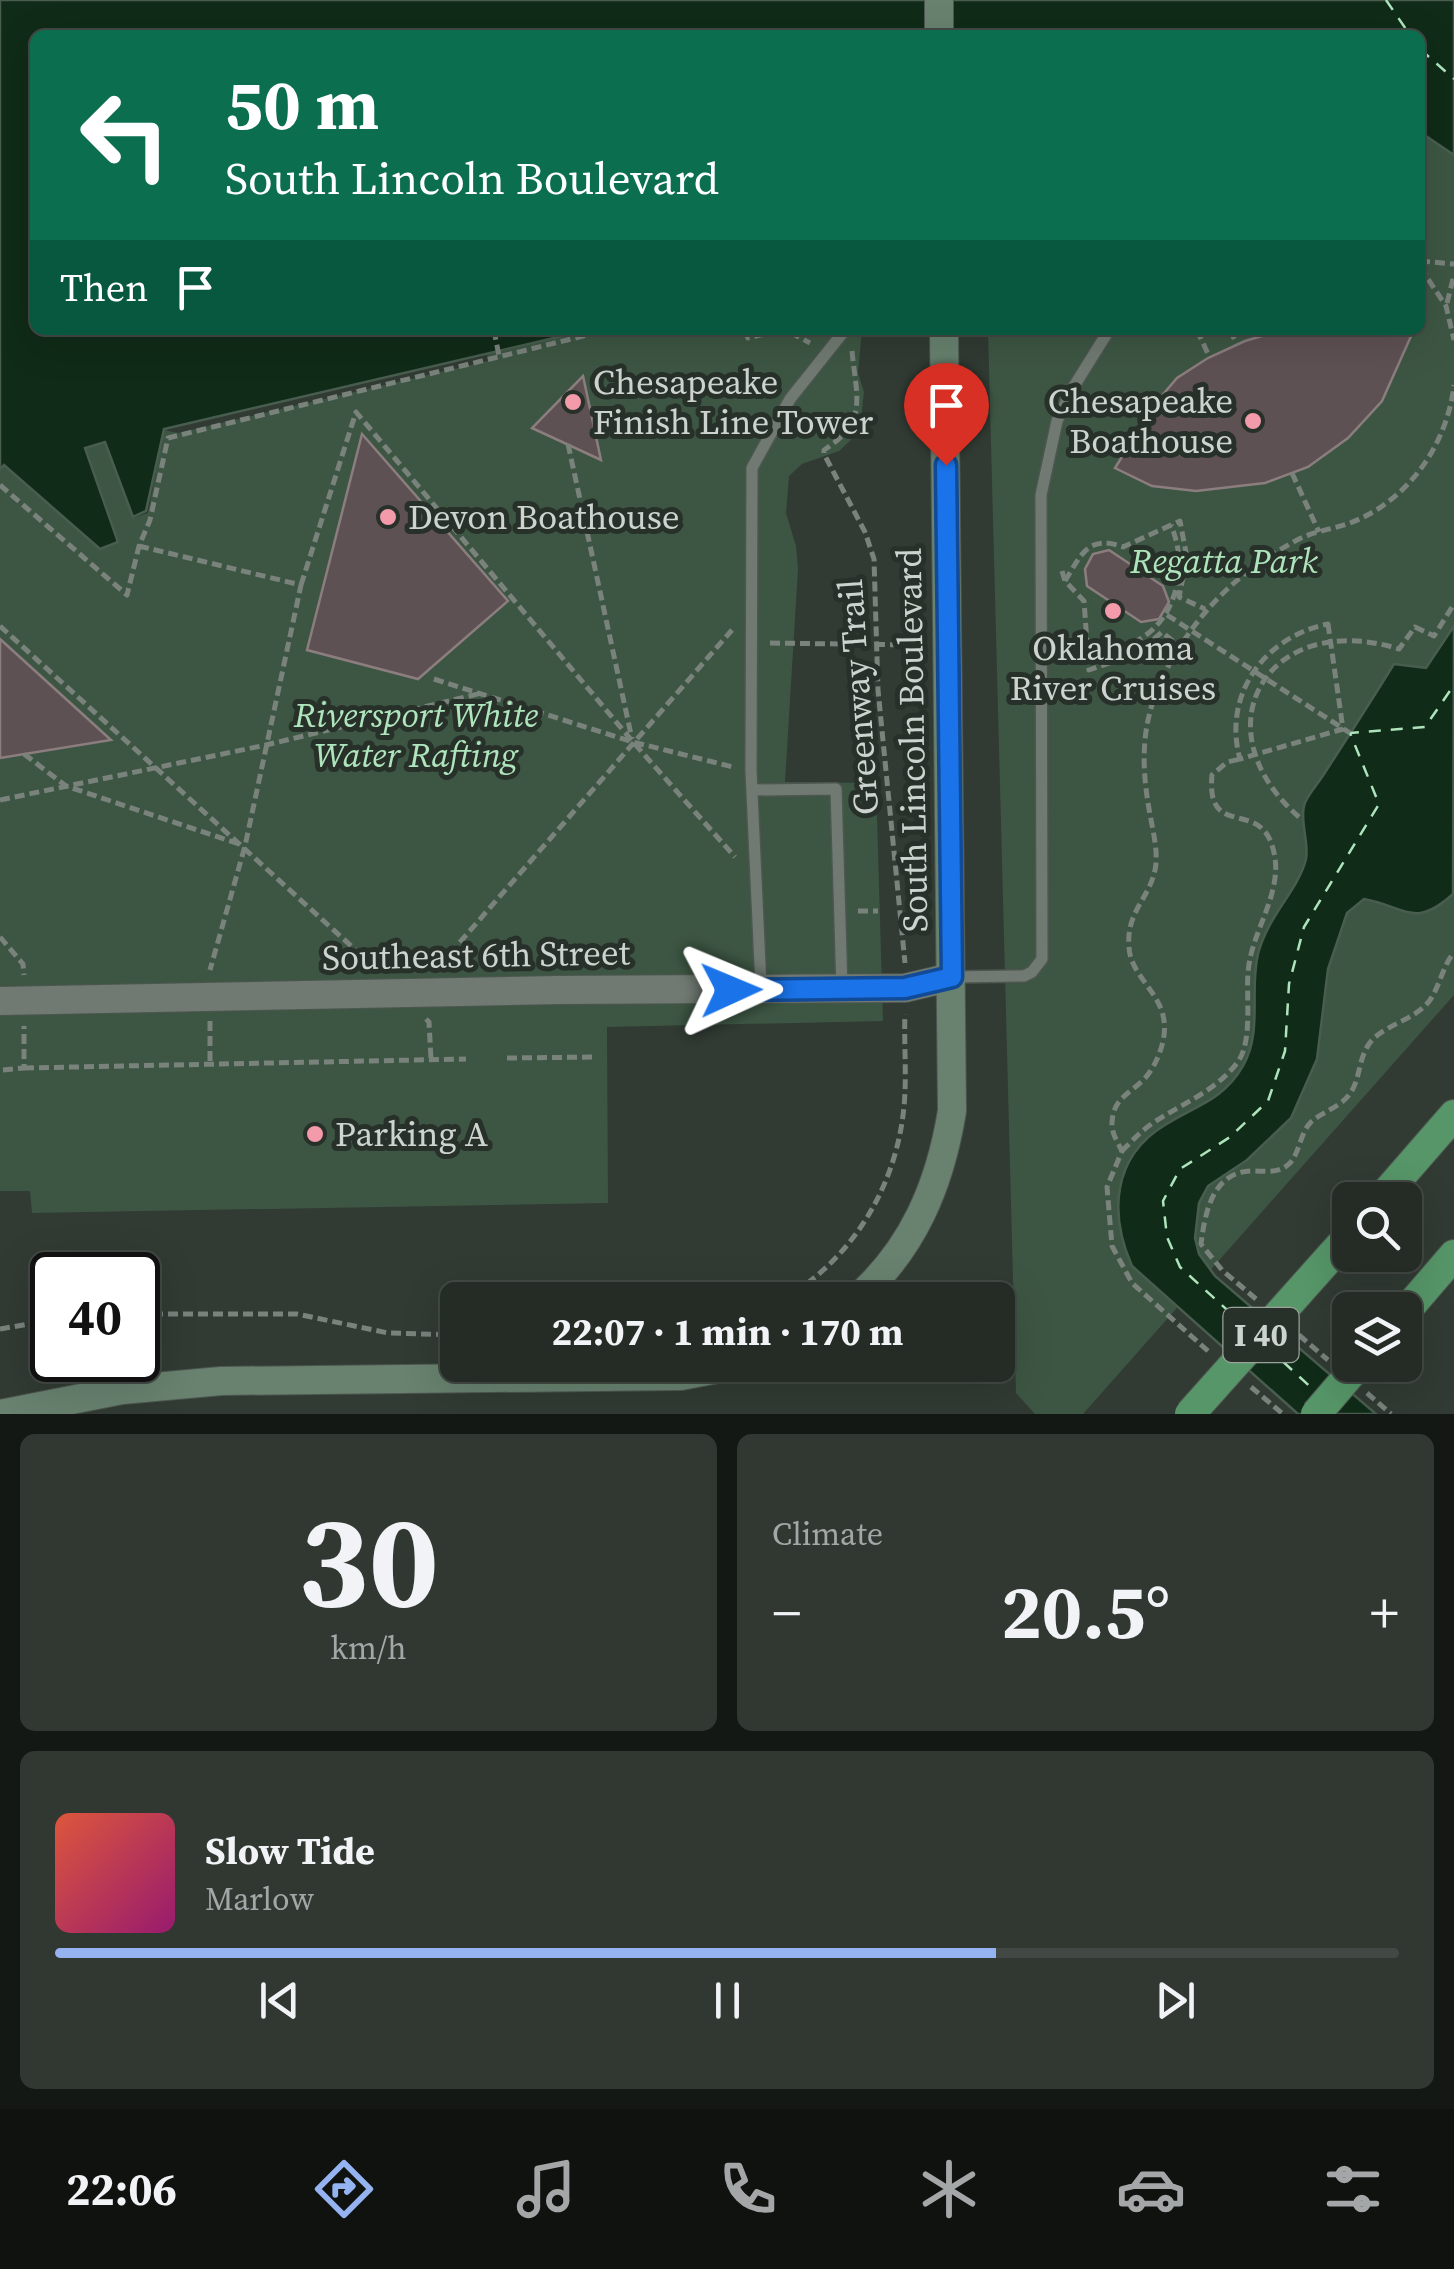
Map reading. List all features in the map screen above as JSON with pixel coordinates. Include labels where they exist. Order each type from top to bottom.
[{"type":"highway","points":[[1396,1182],[1454,1116]]},
{"type":"highway","name":"I 40","points":[[1190,1414],[1332,1255]]},
{"type":"highway","points":[[1422,1293],[1454,1256]]},
{"type":"highway","name":"I 40","points":[[1316,1414],[1345,1382]]},
{"type":"main road","points":[[939,0],[940,30]]},
{"type":"main road","name":"South Lincoln Boulevard","points":[[872,1282],[900,1253],[921,1218],[946,1151],[952,1112],[944,335]]},
{"type":"main road","points":[[0,1414],[122,1390],[221,1381],[440,1379]]},
{"type":"street","name":"Southeast 6th Street","points":[[0,1001],[905,988],[952,977]]},
{"type":"lane","points":[[761,990],[751,771],[752,468],[790,399],[840,335]]},
{"type":"lane","points":[[952,977],[1024,976],[1042,959],[1041,495],[1050,447],[1070,392],[1106,335]]},
{"type":"lane","points":[[752,790],[836,789],[842,989]]},
{"type":"path","points":[[1425,264],[1454,264]]},
{"type":"path","points":[[1425,272],[1446,306],[1454,340]]},
{"type":"path","points":[[1446,306],[1454,274]]},
{"type":"path","points":[[495,335],[500,356]]},
{"type":"path","points":[[0,485],[127,595],[150,520],[168,438],[587,335]]},
{"type":"path","points":[[1199,335],[1209,356]]},
{"type":"path","points":[[1232,335],[1237,344]]},
{"type":"path","name":"Greenway Trail","points":[[852,343],[856,416],[842,438],[824,454],[865,532],[874,559],[878,690],[905,948]]},
{"type":"path","points":[[1122,1151],[1111,1126],[1117,1100],[1146,1076],[1160,1052],[1164,1022],[1156,995],[1140,977],[1128,951],[1130,922],[1156,869],[1142,757],[1145,729],[1161,685],[1192,631],[1236,579],[1299,540],[1351,522],[1381,506],[1420,470],[1442,434],[1454,384]]},
{"type":"path","points":[[210,1064],[210,969],[245,846],[300,585],[356,412],[632,742],[757,882]]},
{"type":"path","points":[[568,444],[632,742]]},
{"type":"path","points":[[1292,473],[1319,532]]},
{"type":"path","points":[[1065,581],[1084,550],[1107,541],[1122,547],[1180,522],[1186,558],[1180,597],[1207,610]]},
{"type":"path","points":[[1042,658],[1104,654],[1135,643],[1166,615],[1179,571],[1171,525]]},
{"type":"path","points":[[139,546],[300,585]]},
{"type":"path","points":[[1060,564],[1065,581],[1084,601],[1089,670],[1138,652],[1162,632],[1180,648]]},
{"type":"path","points":[[1299,818],[1266,783],[1254,756],[1254,707],[1266,678],[1292,652],[1331,641],[1366,640],[1399,649],[1415,626],[1434,636],[1454,604]]},
{"type":"path","points":[[435,971],[751,609]]},
{"type":"path","points":[[1166,615],[1350,734]]},
{"type":"path","points":[[1240,759],[1236,746],[1238,710],[1253,669],[1280,643],[1306,628],[1328,624],[1343,729]]},
{"type":"path","points":[[0,626],[245,846],[429,1022],[430,1060]]},
{"type":"path","points":[[751,643],[912,645]]},
{"type":"path","points":[[434,679],[632,742],[751,771]]},
{"type":"path","points":[[0,800],[266,745],[482,692]]},
{"type":"path","points":[[1222,1363],[1132,1283],[1112,1246],[1108,1187],[1122,1151],[1148,1126],[1214,1087],[1240,1060],[1248,1019],[1248,969],[1274,888],[1276,860],[1268,836],[1256,822],[1219,812],[1210,792],[1212,775],[1227,762],[1343,729]]},
{"type":"path","points":[[24,754],[66,786],[245,846]]},
{"type":"path","points":[[0,937],[24,964],[24,980]]},
{"type":"path","points":[[1264,1306],[1222,1270],[1201,1244],[1213,1192],[1231,1176],[1250,1170],[1271,1173],[1290,1163],[1308,1124],[1348,1097],[1356,1082],[1360,1058],[1372,1040],[1430,1001],[1454,952]]},
{"type":"path","points":[[809,1282],[859,1232],[882,1192],[901,1134],[906,1092],[904,1022]]},
{"type":"path","points":[[24,1026],[24,1068]]},
{"type":"path","points":[[507,1058],[598,1056]]},
{"type":"path","points":[[3,1070],[466,1059]]},
{"type":"path","points":[[160,1314],[297,1314],[388,1332],[440,1334]]},
{"type":"path","points":[[0,1329],[30,1324]]},
{"type":"path","points":[[1292,1330],[1332,1359]]},
{"type":"path","points":[[1237,1376],[1282,1414]]},
{"type":"path","points":[[1360,1382],[1392,1414]]},
{"type":"green space","name":"Regatta Park","points":[[1454,0],[1454,995],[1083,1414],[1035,1414],[1016,1393],[988,335],[1425,335],[1425,30]]},
{"type":"green space","name":"Riversport White Water Rafting","points":[[484,335],[862,335],[858,373],[864,392],[861,419],[851,440],[839,451],[802,464],[789,476],[786,513],[798,569],[785,782],[876,783],[883,1021],[607,1027],[608,1203],[32,1213],[30,1191],[0,1191],[0,470],[4,465],[102,549],[119,542],[86,448],[106,441],[134,518],[148,513],[164,430],[178,433],[488,361]]},
{"type":"shaded area","points":[[0,0],[1454,0],[1454,155],[1425,135],[1425,30],[30,30],[30,335],[567,335],[164,429],[146,511],[133,517],[105,442],[85,448],[118,542],[100,549],[4,465],[0,469]]},
{"type":"shaded area","points":[[1454,626],[1453,894],[1440,905],[1419,913],[1364,899],[1347,913],[1328,969],[1317,1059],[1291,1118],[1247,1160],[1208,1186],[1199,1203],[1195,1238],[1199,1254],[1215,1276],[1332,1376],[1332,1382],[1339,1382],[1376,1414],[1298,1414],[1132,1266],[1120,1227],[1120,1188],[1134,1153],[1147,1138],[1217,1095],[1243,1066],[1253,1039],[1258,954],[1306,859],[1305,802],[1394,664],[1426,668]]},
{"type":"building","name":"Chesapeake Boathouse","points":[[1265,335],[1412,335],[1382,401],[1348,438],[1308,467],[1265,483],[1196,491],[1152,486],[1115,468],[1154,405],[1177,378],[1245,341]]},
{"type":"building","name":"Chesapeake Finish Line Tower","points":[[583,376],[601,460],[532,428]]},
{"type":"building","name":"Devon Boathouse","points":[[362,434],[508,601],[418,679],[307,650]]},
{"type":"building","points":[[1109,550],[1163,586],[1169,602],[1159,619],[1141,622],[1087,586],[1085,569],[1093,554]]},
{"type":"building","points":[[0,639],[111,740],[0,758]]},
{"type":"ferry route","points":[[1386,0],[1407,30]]},
{"type":"ferry route","points":[[1425,53],[1454,79]]},
{"type":"ferry route","points":[[1247,1328],[1180,1267],[1167,1237],[1163,1201],[1180,1169],[1230,1137],[1268,1101],[1285,1051],[1289,984],[1304,927],[1379,804],[1350,733],[1425,727],[1454,685]]},
{"type":"ferry route","points":[[1267,1347],[1317,1393]]},
{"type":"place","name":"Chesapeake Finish Line Tower","points":[[573,402]]},
{"type":"place","name":"Chesapeake Boathouse","points":[[1253,421]]},
{"type":"place","name":"Devon Boathouse","points":[[388,517]]},
{"type":"place","name":"Oklahoma River Cruises","points":[[1113,611]]},
{"type":"place","name":"Parking A","points":[[315,1134]]},
{"type":"route","points":[[731,990],[905,988],[952,977],[946,465]]}]
